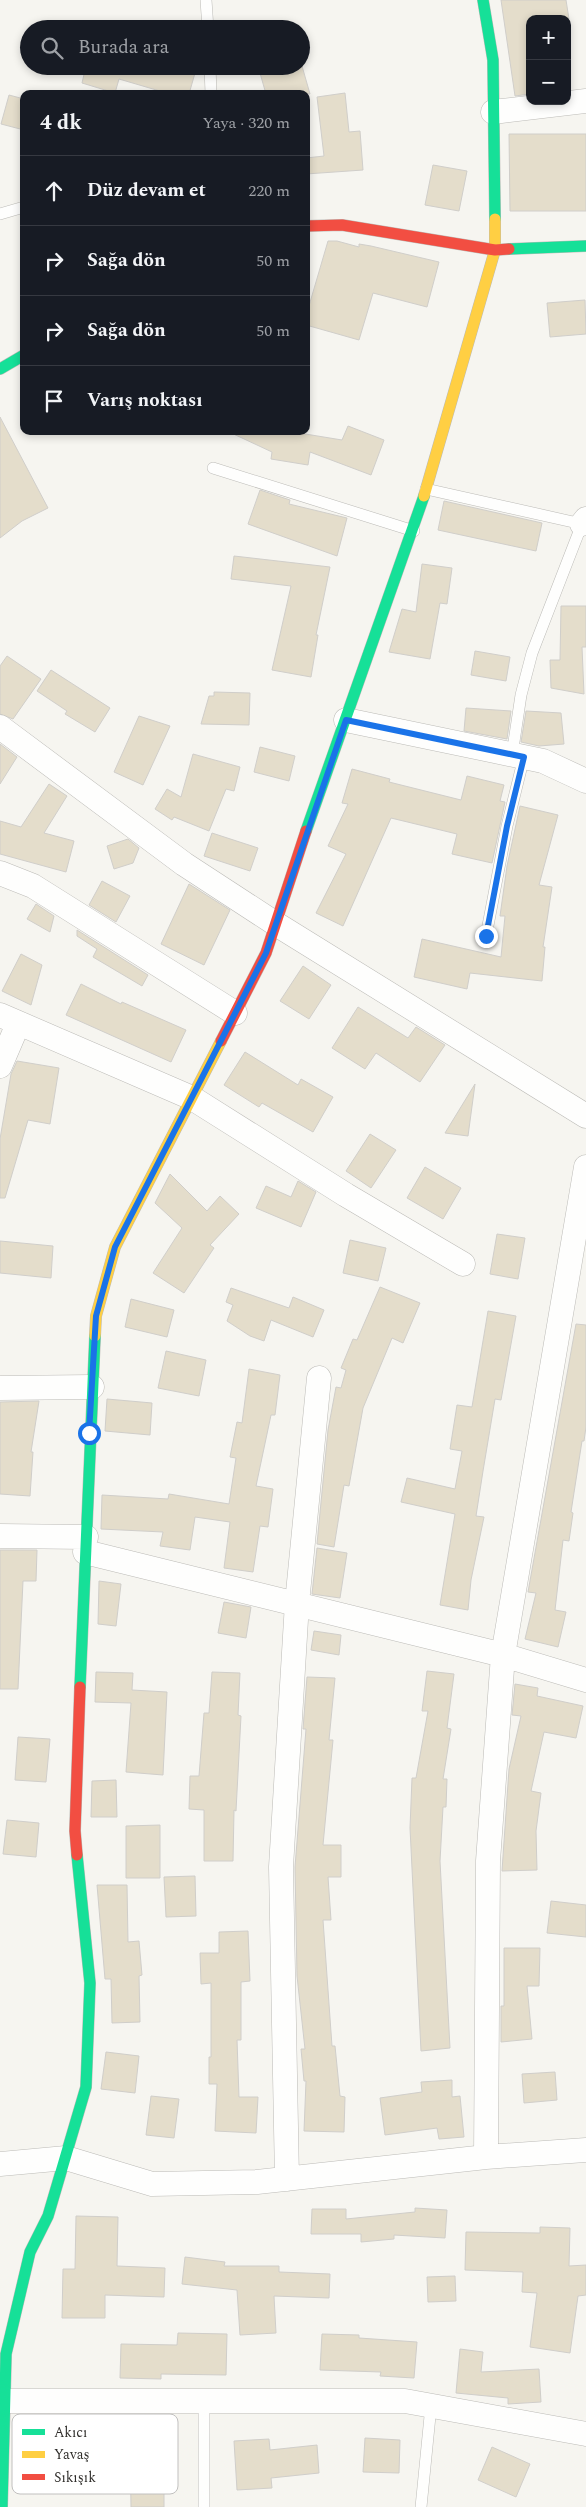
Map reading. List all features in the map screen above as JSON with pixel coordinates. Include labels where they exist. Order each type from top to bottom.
[{"type":"street","points":[[2,2507],[6,2354],[30,2252],[48,2216],[86,2087],[90,1983],[76,1831],[85,1544],[96,1316],[115,1247],[266,953],[346,720],[414,531],[495,250],[493,60],[483,0]]},
{"type":"street","points":[[493,112],[586,101]]},
{"type":"street","points":[[310,226],[342,225],[495,250],[586,246]]},
{"type":"street","points":[[0,369],[20,357]]},
{"type":"street","points":[[346,720],[543,761],[586,781]]},
{"type":"street","points":[[0,727],[184,864],[276,924],[586,1116]]},
{"type":"street","points":[[0,873],[33,886],[235,1014]]},
{"type":"street","points":[[0,1066],[9,1019],[192,1098],[346,1195],[463,1264]]},
{"type":"street","points":[[486,2157],[488,1861],[503,1655],[580,1243],[586,1167]]},
{"type":"street","points":[[287,2179],[281,1867],[297,1603],[319,1378]]},
{"type":"street","points":[[0,1388],[92,1387]]},
{"type":"street","points":[[0,1536],[85,1544],[297,1603],[503,1655],[586,1680]]},
{"type":"street","points":[[0,2164],[66,2158],[152,2184],[256,2182],[486,2157],[586,2150]]},
{"type":"street","points":[[4,2401],[404,2401],[586,2434]]},
{"type":"lane","points":[[206,0],[207,20]]},
{"type":"lane","points":[[210,75],[211,90]]},
{"type":"lane","points":[[0,214],[20,208]]},
{"type":"lane","points":[[214,468],[414,531]]},
{"type":"lane","points":[[426,489],[584,522],[532,653],[520,695],[518,756],[486,936]]},
{"type":"lane","points":[[204,2402],[204,2507]]},
{"type":"lane","points":[[421,2507],[431,2406]]},
{"type":"building","points":[[501,0],[566,0],[568,15],[526,15],[526,95],[515,96]]},
{"type":"building","points":[[84,75],[194,75],[190,90],[156,90],[119,79],[116,90],[105,90],[82,83]]},
{"type":"building","points":[[261,75],[305,75],[309,90],[265,90]]},
{"type":"building","points":[[345,93],[349,132],[360,131],[363,170],[310,174],[310,158],[324,156],[317,97]]},
{"type":"building","points":[[9,95],[20,98],[20,129],[1,124]]},
{"type":"building","points":[[509,134],[586,134],[586,211],[510,211]]},
{"type":"building","points":[[433,165],[467,171],[459,211],[425,205]]},
{"type":"building","points":[[328,241],[337,241],[359,247],[359,244],[371,246],[439,262],[427,307],[373,293],[359,340],[310,326],[310,302]]},
{"type":"building","points":[[585,300],[586,334],[550,337],[547,303]]},
{"type":"building","points":[[0,417],[48,508],[22,521],[0,538]]},
{"type":"building","points":[[348,426],[384,440],[371,475],[310,452],[308,465],[271,459],[272,452],[236,435],[310,435],[342,440]]},
{"type":"building","points":[[260,490],[290,500],[289,504],[347,518],[337,556],[248,524]]},
{"type":"building","points":[[444,501],[542,523],[536,551],[438,530]]},
{"type":"building","points":[[234,556],[330,567],[316,635],[318,635],[311,677],[272,670],[291,586],[231,579]]},
{"type":"building","points":[[422,564],[452,568],[447,604],[440,603],[430,659],[389,652],[402,609],[416,612]]},
{"type":"building","points":[[561,606],[586,606],[586,647],[582,647],[584,694],[551,688],[550,660],[560,660]]},
{"type":"building","points":[[475,651],[510,657],[506,681],[471,675]]},
{"type":"building","points":[[7,656],[41,679],[13,719],[0,714],[0,666]]},
{"type":"building","points":[[51,670],[110,708],[95,732],[65,714],[67,711],[37,691]]},
{"type":"building","points":[[214,692],[250,693],[249,725],[201,724],[209,696],[214,696]]},
{"type":"building","points":[[466,708],[511,711],[507,739],[464,731]]},
{"type":"building","points":[[526,711],[561,713],[564,744],[539,746],[521,742]]},
{"type":"building","points":[[139,716],[170,726],[143,785],[114,772]]},
{"type":"building","points":[[0,744],[17,757],[0,784]]},
{"type":"building","points":[[260,747],[295,756],[289,781],[254,772]]},
{"type":"building","points":[[193,754],[240,767],[234,791],[226,789],[209,831],[174,817],[172,820],[155,809],[167,789],[181,797]]},
{"type":"building","points":[[352,769],[390,779],[389,782],[461,800],[467,776],[504,785],[500,801],[505,802],[492,863],[452,854],[457,834],[391,818],[343,926],[316,913],[346,854],[328,846],[348,804],[342,803]]},
{"type":"building","points":[[49,784],[67,796],[44,833],[74,841],[66,872],[0,854],[0,821],[21,827]]},
{"type":"building","points":[[520,806],[558,815],[539,885],[552,887],[543,947],[545,947],[542,981],[470,973],[467,989],[414,977],[422,939],[501,957],[505,916],[500,916],[507,866]]},
{"type":"building","points":[[212,833],[258,848],[250,871],[204,856]]},
{"type":"building","points":[[128,839],[139,848],[133,863],[114,869],[107,846]]},
{"type":"building","points":[[102,881],[130,896],[116,922],[89,905]]},
{"type":"building","points":[[189,884],[230,910],[204,965],[161,944]]},
{"type":"building","points":[[36,904],[54,916],[50,932],[27,919]]},
{"type":"building","points":[[77,930],[148,975],[142,986],[93,957],[97,949],[77,936]]},
{"type":"building","points":[[21,954],[42,965],[31,1005],[2,991]]},
{"type":"building","points":[[303,966],[331,985],[309,1019],[280,1001]]},
{"type":"building","points":[[81,984],[121,1004],[122,1002],[186,1030],[171,1062],[66,1015]]},
{"type":"building","points":[[358,1007],[408,1038],[416,1027],[445,1045],[420,1082],[376,1053],[365,1069],[332,1048]]},
{"type":"building","points":[[245,1052],[298,1085],[301,1079],[333,1097],[313,1132],[262,1103],[259,1107],[224,1085]]},
{"type":"building","points":[[17,1061],[59,1068],[50,1124],[28,1120],[5,1198],[0,1198],[0,1139],[11,1074]]},
{"type":"building","points":[[475,1084],[468,1136],[445,1133]]},
{"type":"building","points":[[370,1134],[396,1150],[371,1188],[346,1171]]},
{"type":"building","points":[[425,1167],[461,1188],[443,1219],[407,1198]]},
{"type":"building","points":[[170,1174],[207,1211],[220,1196],[239,1214],[210,1245],[214,1248],[184,1293],[153,1273],[182,1228],[155,1203]]},
{"type":"building","points":[[298,1181],[316,1192],[301,1227],[256,1208],[266,1186],[291,1197]]},
{"type":"building","points":[[497,1234],[525,1238],[518,1279],[490,1274]]},
{"type":"building","points":[[350,1240],[386,1248],[378,1281],[343,1273]]},
{"type":"building","points":[[0,1241],[53,1246],[51,1278],[0,1273]]},
{"type":"building","points":[[380,1287],[420,1303],[403,1343],[392,1338],[363,1408],[349,1486],[344,1485],[334,1547],[317,1544],[328,1430],[336,1387],[341,1388],[346,1370],[341,1368],[353,1339],[357,1340]]},
{"type":"building","points":[[231,1288],[289,1308],[293,1297],[324,1310],[313,1337],[271,1320],[264,1341],[250,1336],[227,1321],[233,1305],[226,1302]]},
{"type":"building","points":[[131,1299],[174,1310],[167,1337],[125,1327]]},
{"type":"building","points":[[488,1311],[516,1316],[501,1400],[495,1399],[483,1471],[476,1516],[484,1517],[471,1580],[468,1610],[440,1605],[455,1514],[401,1502],[407,1478],[455,1489],[462,1451],[450,1449],[457,1405],[472,1407]]},
{"type":"building","points":[[576,1324],[586,1325],[586,1427],[584,1441],[582,1441],[571,1512],[573,1513],[569,1541],[563,1540],[555,1610],[566,1612],[558,1647],[525,1639],[536,1593],[528,1592]]},
{"type":"building","points":[[166,1351],[206,1360],[199,1396],[158,1388]]},
{"type":"building","points":[[249,1369],[280,1375],[275,1415],[271,1415],[256,1486],[273,1489],[268,1527],[260,1526],[253,1572],[224,1568],[230,1522],[195,1517],[190,1550],[160,1546],[163,1532],[101,1529],[102,1495],[168,1499],[169,1494],[229,1504],[236,1458],[230,1457],[237,1422],[242,1423]]},
{"type":"building","points":[[107,1399],[152,1403],[150,1435],[105,1431]]},
{"type":"building","points":[[39,1401],[31,1452],[33,1452],[30,1496],[0,1494],[0,1402]]},
{"type":"building","points":[[317,1548],[347,1553],[340,1598],[312,1594]]},
{"type":"building","points":[[0,1550],[37,1550],[36,1581],[23,1581],[18,1689],[0,1689]]},
{"type":"building","points":[[99,1581],[121,1584],[116,1626],[98,1624]]},
{"type":"building","points":[[224,1602],[251,1607],[246,1638],[218,1633]]},
{"type":"building","points":[[314,1631],[341,1635],[339,1655],[311,1650]]},
{"type":"building","points":[[427,1671],[454,1674],[447,1728],[451,1729],[443,1779],[447,1779],[446,1807],[443,1807],[440,1861],[450,2048],[421,2051],[410,1828],[412,1778],[416,1778],[428,1711],[422,1711]]},
{"type":"building","points":[[96,1672],[133,1673],[132,1690],[167,1692],[163,1775],[126,1772],[131,1703],[95,1702]]},
{"type":"building","points":[[212,1672],[240,1673],[238,1715],[241,1716],[236,1811],[234,1810],[233,1861],[204,1861],[204,1810],[189,1809],[190,1776],[199,1776],[204,1713],[209,1713]]},
{"type":"building","points":[[307,1677],[335,1678],[329,1740],[333,1740],[323,1845],[341,1845],[341,1877],[328,1877],[331,1920],[323,1920],[332,2046],[335,2046],[340,2096],[345,2097],[344,2132],[304,2131],[306,2081],[304,2081],[301,2049],[305,2049],[297,1976],[295,1867],[306,1729],[303,1729]]},
{"type":"building","points":[[515,1684],[538,1688],[537,1696],[583,1706],[576,1738],[544,1732],[531,1791],[541,1793],[536,1831],[537,1870],[502,1871],[509,1769],[521,1716],[512,1715]]},
{"type":"building","points":[[18,1737],[50,1739],[46,1782],[15,1780]]},
{"type":"building","points":[[116,1780],[117,1817],[91,1817],[92,1781]]},
{"type":"building","points":[[7,1820],[39,1823],[36,1857],[3,1854]]},
{"type":"building","points":[[160,1825],[160,1878],[126,1878],[126,1826]]},
{"type":"building","points":[[195,1876],[196,1916],[166,1917],[164,1877]]},
{"type":"building","points":[[97,1885],[127,1885],[128,1942],[139,1941],[142,1975],[139,1976],[140,2022],[112,2023],[111,1979],[105,1979]]},
{"type":"building","points":[[551,1901],[586,1905],[586,1937],[547,1933]]},
{"type":"building","points":[[248,1931],[250,1981],[241,1982],[241,2040],[237,2040],[239,2097],[258,2097],[256,2133],[215,2131],[217,2084],[209,2084],[211,1983],[201,1984],[200,1953],[219,1953],[219,1932]]},
{"type":"building","points":[[504,1948],[540,1948],[539,1986],[527,1986],[532,2039],[501,2042],[501,2006],[504,2006]]},
{"type":"building","points":[[106,2052],[139,2056],[135,2093],[101,2089]]},
{"type":"building","points":[[555,2072],[557,2100],[524,2103],[522,2074]]},
{"type":"building","points":[[452,2080],[452,2097],[460,2096],[464,2137],[439,2139],[437,2128],[385,2135],[380,2098],[422,2092],[421,2082]]},
{"type":"building","points":[[151,2096],[179,2099],[174,2138],[146,2135]]},
{"type":"building","points":[[415,2208],[447,2210],[445,2238],[394,2235],[394,2239],[361,2242],[361,2234],[311,2234],[312,2209],[346,2209],[346,2219],[415,2212]]},
{"type":"building","points":[[76,2216],[118,2217],[117,2266],[165,2268],[164,2297],[105,2295],[105,2318],[62,2318],[63,2269],[75,2269]]},
{"type":"building","points":[[540,2227],[570,2228],[569,2266],[586,2265],[586,2295],[578,2296],[570,2353],[530,2347],[537,2293],[522,2292],[523,2272],[465,2270],[466,2232],[540,2233]]},
{"type":"building","points":[[185,2257],[225,2262],[224,2266],[279,2266],[279,2272],[330,2274],[329,2298],[274,2296],[276,2333],[240,2335],[237,2290],[182,2284]]},
{"type":"building","points":[[455,2276],[456,2301],[428,2302],[427,2277]]},
{"type":"building","points":[[178,2333],[227,2334],[226,2375],[161,2374],[161,2379],[120,2378],[121,2344],[177,2345]]},
{"type":"building","points":[[322,2334],[359,2335],[359,2338],[417,2342],[414,2378],[380,2376],[381,2372],[320,2370]]},
{"type":"building","points":[[460,2349],[483,2352],[481,2372],[539,2369],[541,2402],[508,2404],[508,2398],[456,2393]]},
{"type":"building","points":[[365,2438],[400,2440],[399,2473],[363,2472]]},
{"type":"building","points":[[269,2439],[270,2450],[317,2445],[319,2473],[271,2478],[272,2488],[237,2490],[234,2441]]},
{"type":"building","points":[[492,2447],[530,2464],[516,2497],[478,2480]]},
{"type":"building","points":[[131,2494],[164,2494],[164,2507],[131,2507]]},
{"type":"traffic: fast","points":[[483,0],[493,60],[495,219]]},
{"type":"traffic: fast","points":[[509,249],[586,246]]},
{"type":"traffic: fast","points":[[0,369],[20,357]]},
{"type":"traffic: fast","points":[[306,831],[424,496]]},
{"type":"traffic: fast","points":[[80,1687],[95,1336]]},
{"type":"traffic: fast","points":[[2,2507],[6,2354],[30,2252],[48,2216],[86,2087],[90,1983],[77,1855]]},
{"type":"traffic: slow","points":[[424,496],[495,250],[495,219]]},
{"type":"traffic: slow","points":[[95,1336],[96,1316],[115,1247],[221,1041]]},
{"type":"traffic: jam","points":[[310,226],[342,225],[495,250],[509,249]]},
{"type":"traffic: jam","points":[[221,1041],[266,953],[306,831]]},
{"type":"traffic: jam","points":[[77,1855],[75,1831],[80,1687]]},
{"type":"route","points":[[89,1433],[96,1316],[115,1247],[266,953],[309,823],[346,720],[524,757],[507,826],[486,936]]}]
